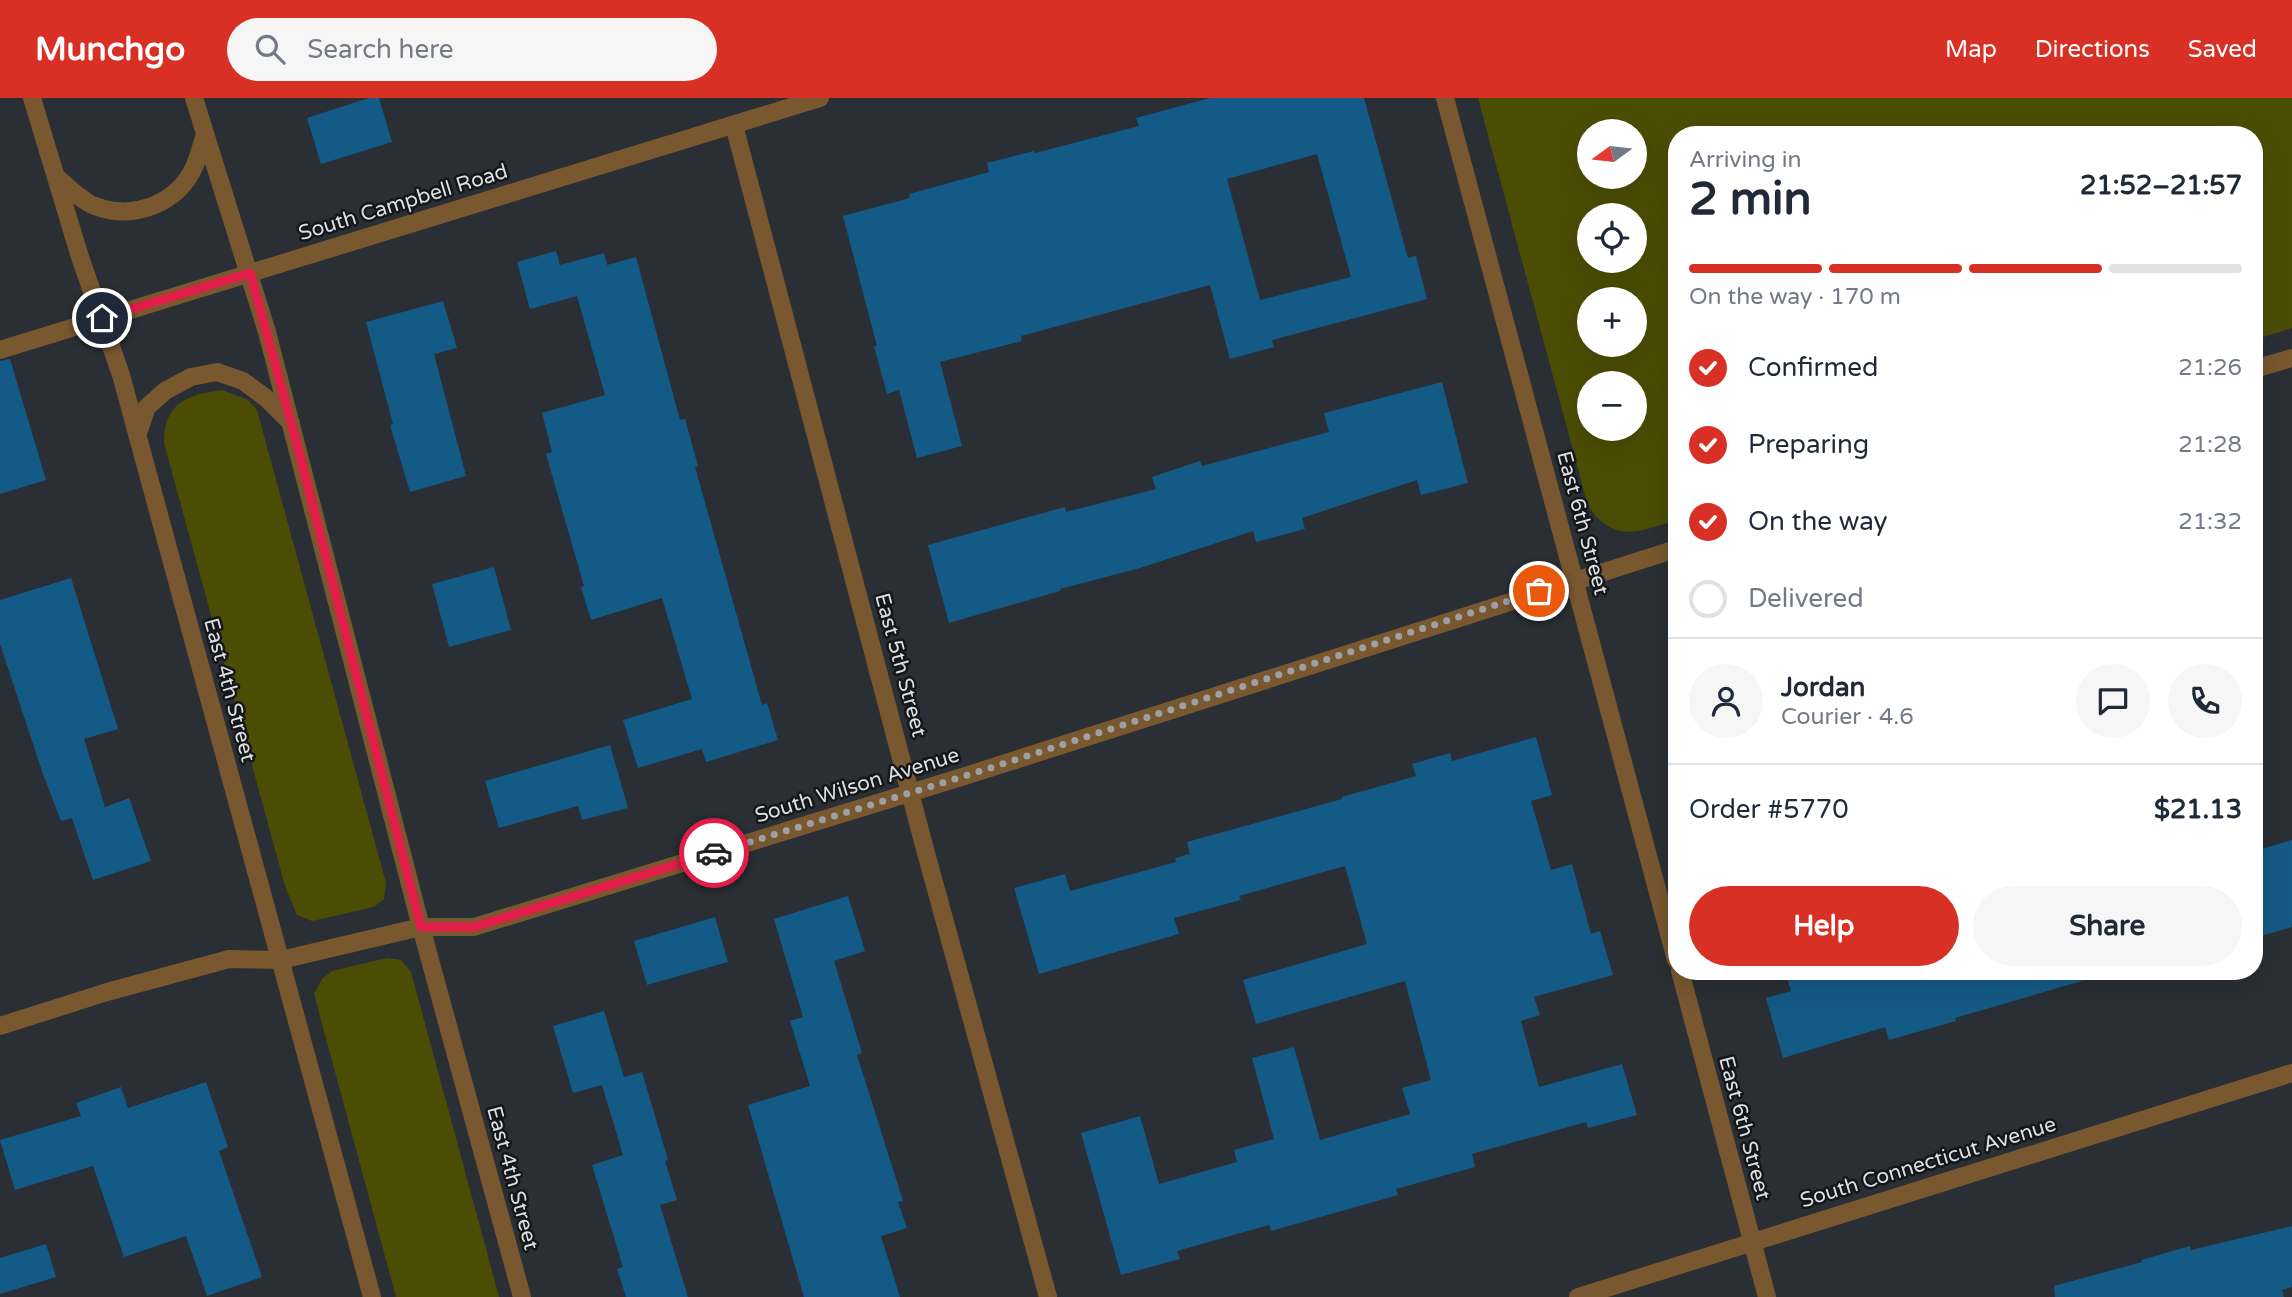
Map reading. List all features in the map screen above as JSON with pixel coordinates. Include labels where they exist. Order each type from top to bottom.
[{"type":"street","name":"East 4th Street","points":[[32,98],[80,257],[138,433],[372,1297]]},
{"type":"street","name":"East 4th Street","points":[[194,98],[250,273],[421,927],[522,1297]]},
{"type":"street","name":"South Campbell Road","points":[[0,350],[820,98]]},
{"type":"street","name":"East 6th Street","points":[[1445,98],[1668,930]]},
{"type":"street","name":"East 5th Street","points":[[734,125],[1048,1297]]},
{"type":"street","points":[[56,177],[94,206],[130,212],[145,209],[160,204],[184,184],[195,166],[205,134]]},
{"type":"street","points":[[2263,366],[2292,358]]},
{"type":"street","points":[[138,433],[147,407],[165,391],[191,377],[217,372],[243,381],[266,398],[291,423]]},
{"type":"street","name":"South Wilson Avenue","points":[[0,1026],[107,992],[229,959],[281,960],[421,927],[474,927],[911,792],[1668,552]]},
{"type":"street","name":"East 6th Street","points":[[1681,980],[1766,1297]]},
{"type":"street","name":"South Connecticut Avenue","points":[[1578,1297],[2292,1073]]},
{"type":"shaded area","points":[[1478,98],[2292,98],[2292,328],[2263,337],[2263,126],[1668,126],[1668,522],[1628,532],[1608,526],[1588,506]]},
{"type":"shaded area","points":[[222,390],[248,400],[257,410],[386,883],[384,899],[374,907],[312,921],[297,915],[285,886],[164,443],[168,419],[180,403],[188,398]]},
{"type":"shaded area","points":[[387,958],[401,960],[411,972],[499,1297],[396,1297],[314,994],[322,979],[332,971]]},
{"type":"building","points":[[369,98],[379,98],[392,142],[321,164],[307,118]]},
{"type":"building","points":[[1210,98],[1364,98],[1408,258],[1416,256],[1427,299],[1272,340],[1274,347],[1230,359],[1210,285],[1021,336],[1022,341],[940,362],[962,446],[917,458],[899,390],[887,394],[843,216],[989,172],[987,163],[1139,126],[1136,118]],"holes":[[[1317,154],[1351,277],[1260,300],[1227,179]]]},
{"type":"building","points":[[556,251],[560,265],[604,253],[607,265],[636,257],[680,420],[685,419],[698,466],[695,467],[762,705],[767,703],[778,740],[706,762],[702,749],[638,768],[623,720],[692,699],[662,598],[591,620],[581,587],[584,586],[546,454],[552,452],[542,413],[605,395],[577,296],[530,309],[517,262]]},
{"type":"building","points":[[443,301],[457,348],[434,354],[466,476],[410,492],[390,425],[393,424],[366,322]]},
{"type":"building","points":[[10,359],[46,480],[0,494],[0,361]]},
{"type":"building","points":[[1442,382],[1468,483],[1421,495],[1417,480],[1302,518],[1305,529],[1256,542],[1253,531],[1140,568],[949,623],[928,545],[1065,507],[1066,512],[1156,489],[1152,477],[1200,461],[1202,466],[1329,432],[1324,413]]},
{"type":"building","points":[[494,567],[511,630],[449,647],[432,584]]},
{"type":"building","points":[[71,578],[118,729],[84,739],[105,807],[129,798],[151,861],[93,880],[72,818],[61,821],[0,644],[0,600]]},
{"type":"building","points":[[1536,737],[1552,795],[1531,801],[1551,870],[1572,864],[1591,934],[1600,931],[1613,975],[1534,997],[1540,1015],[1521,1021],[1539,1087],[1622,1064],[1637,1115],[1588,1128],[1586,1122],[1472,1154],[1475,1167],[1396,1189],[1398,1195],[1271,1231],[1269,1225],[1177,1251],[1180,1259],[1121,1275],[1081,1133],[1140,1116],[1159,1184],[1237,1162],[1234,1150],[1274,1139],[1252,1058],[1294,1047],[1320,1140],[1410,1114],[1402,1088],[1431,1080],[1405,981],[1256,1024],[1243,980],[1367,944],[1345,866],[1239,896],[1241,900],[1174,918],[1179,934],[1039,974],[1014,888],[1065,874],[1070,891],[1176,862],[1175,858],[1190,854],[1187,842],[1416,776],[1412,764],[1450,753],[1452,761]]},
{"type":"building","points":[[610,745],[628,808],[582,820],[578,806],[499,828],[485,781]]},
{"type":"building","points":[[2292,840],[2292,927],[2263,935],[2263,848]]},
{"type":"building","points":[[848,896],[865,951],[834,961],[862,1053],[857,1055],[903,1201],[898,1202],[907,1228],[881,1236],[900,1297],[804,1297],[748,1105],[810,1086],[790,1021],[803,1017],[774,919]]},
{"type":"building","points":[[715,917],[728,962],[647,985],[634,941]]},
{"type":"building","points":[[1788,980],[2082,981],[1889,1040],[1885,1027],[1783,1058],[1766,998],[1791,991]]},
{"type":"building","points":[[604,1011],[624,1077],[642,1072],[668,1160],[665,1161],[677,1200],[660,1205],[688,1297],[626,1297],[617,1269],[623,1267],[592,1165],[623,1155],[602,1085],[573,1093],[553,1026]]},
{"type":"building","points":[[206,1082],[228,1147],[219,1151],[262,1277],[207,1296],[186,1236],[124,1257],[93,1166],[15,1190],[0,1140],[81,1116],[76,1103],[121,1087],[128,1108]]},
{"type":"building","points":[[2292,1226],[2292,1287],[2282,1290],[2284,1297],[2055,1297],[2054,1286],[2190,1246],[2191,1250]]},
{"type":"building","points":[[46,1244],[56,1277],[0,1294],[0,1258]]},
{"type":"way so far","points":[[714,853],[965,776],[1539,591]]},
{"type":"route","points":[[102,318],[250,273],[298,448],[421,927],[474,927],[714,853]]}]
